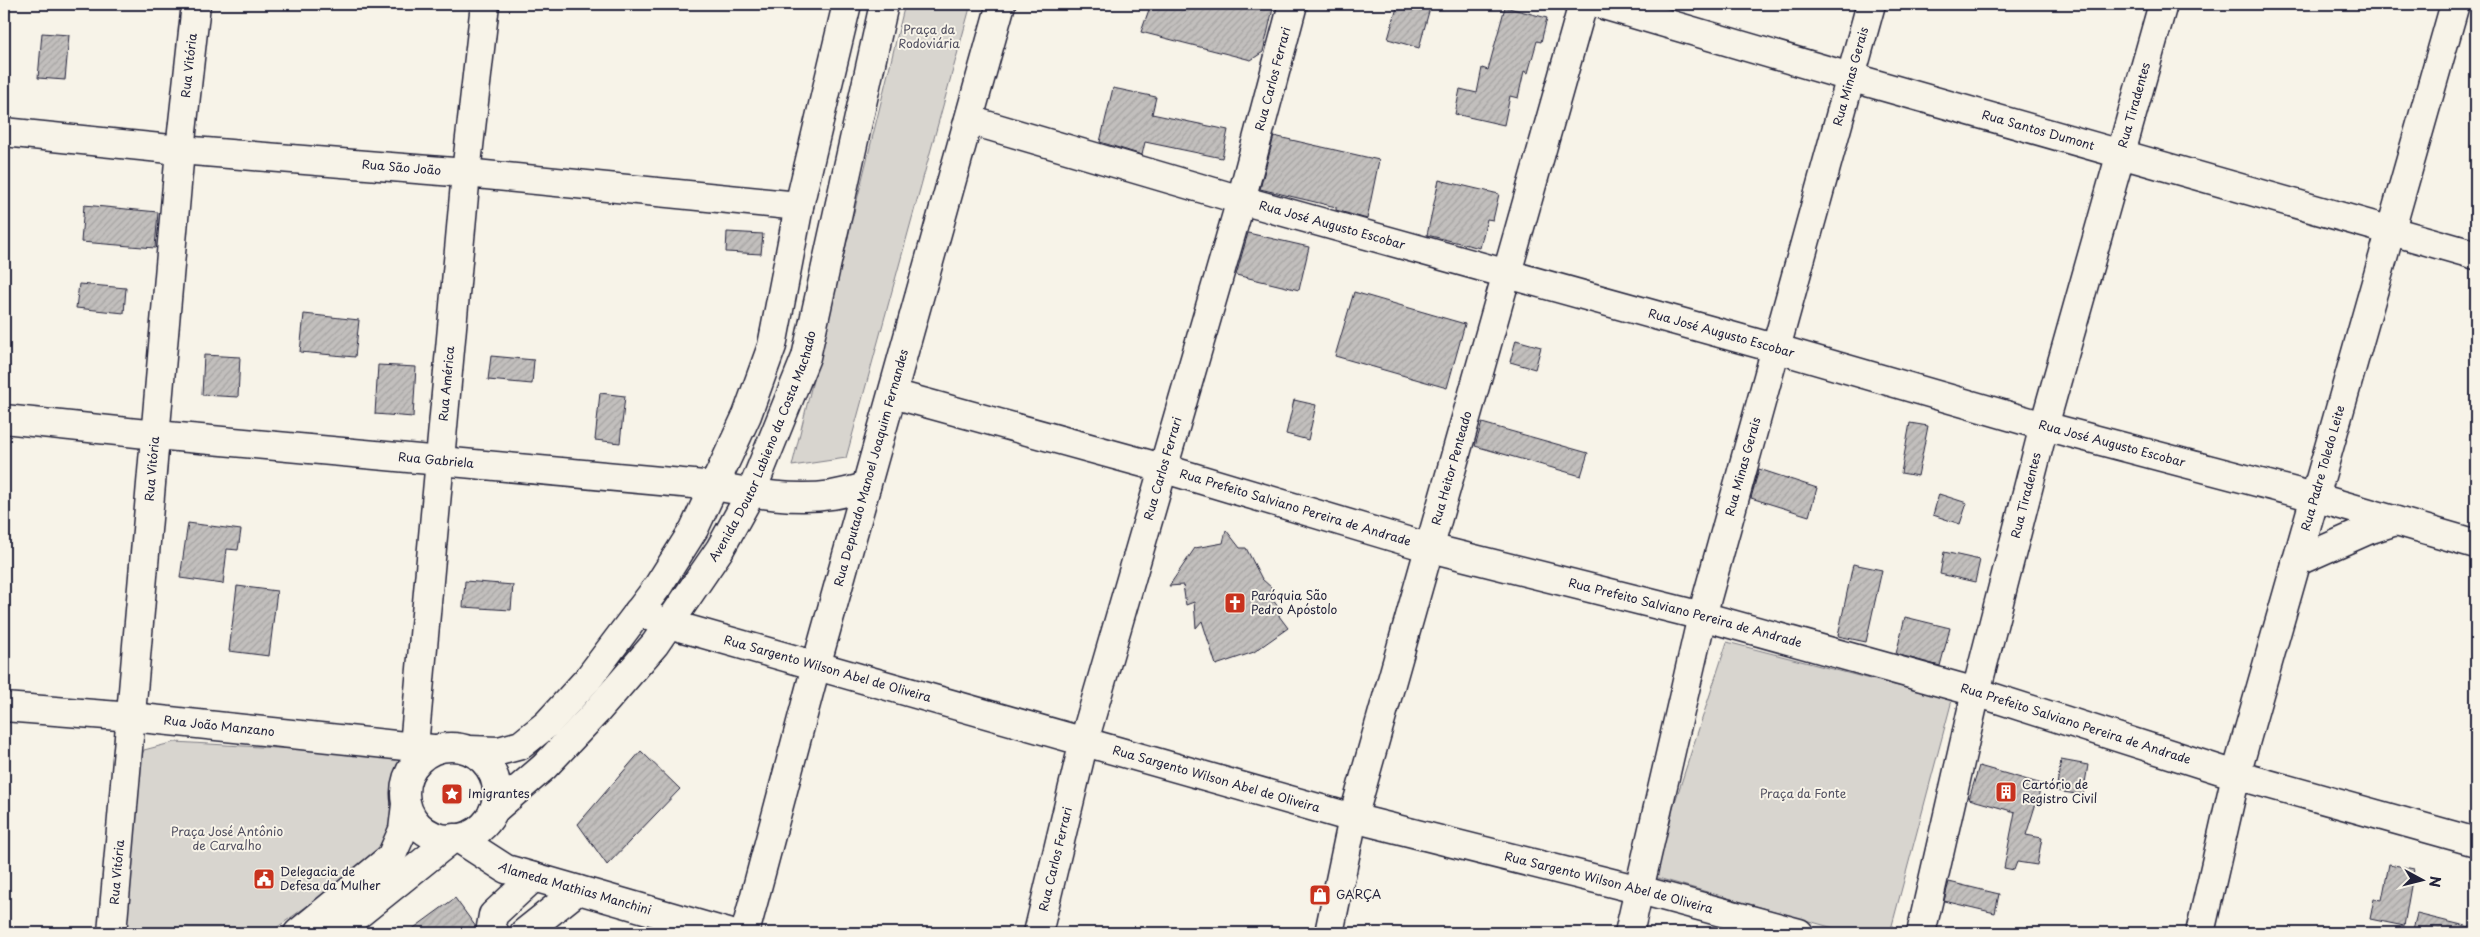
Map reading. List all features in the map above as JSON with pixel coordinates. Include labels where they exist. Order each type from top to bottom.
[{"type":"street","name":"Rua Vitória","points":[[112,933],[180,150],[196,4]]},
{"type":"street","name":"Rua América","points":[[421,753],[441,462],[466,173],[485,4]]},
{"type":"street","name":"Avenida Doutor Labieno da Costa Machado","points":[[469,750],[499,751],[521,745],[547,724],[588,679],[658,586],[694,530],[747,415],[772,346],[799,206],[847,4]]},
{"type":"street","name":"Avenida Doutor Labieno da Costa Machado","points":[[493,810],[544,767],[597,711],[655,644],[720,549],[751,493],[806,356],[884,4]]},
{"type":"street","name":"Rua Deputado Manoel Joaquim Fernandes","points":[[745,933],[816,666],[1002,4]]},
{"type":"street","name":"Rua Carlos Ferrari","points":[[1038,933],[1084,741],[1241,200],[1292,4]]},
{"type":"street","name":"Rua Heitor Penteado","points":[[1328,933],[1354,818],[1583,4]]},
{"type":"street","name":"Rua Santos Dumont","points":[[1600,4],[2476,255]]},
{"type":"street","name":"Rua Minas Gerais","points":[[1628,933],[1640,890],[1702,616],[1774,348],[1871,4]]},
{"type":"street","name":"Rua Tiradentes","points":[[1921,933],[1976,692],[2044,426],[2163,4]]},
{"type":"street","name":"Rua Padre Toledo Leite","points":[[2200,933],[2236,775],[2455,4]]},
{"type":"street","name":"Rua José Augusto Escobar","points":[[969,120],[1241,200],[1774,348],[2044,426],[2314,497],[2476,544]]},
{"type":"street","name":"Rua São João","points":[[4,132],[180,150],[466,173],[799,206]]},
{"type":"street","name":"Rua Prefeito Salviano Pereira de Andrade","points":[[893,394],[1162,468],[1430,548],[1702,616],[1976,692],[2236,775],[2476,842]]},
{"type":"street","name":"Rua Gabriela","points":[[4,418],[156,435],[715,486],[751,493],[789,496],[831,495],[866,487]]},
{"type":"street","points":[[2296,562],[2368,530],[2396,521]]},
{"type":"street","name":"Rua Sargento Wilson Abel de Oliveira","points":[[638,612],[668,624],[1354,818],[1640,890],[1799,933]]},
{"type":"street","name":"Rua João Manzano","points":[[4,707],[132,717],[421,753]]},
{"type":"street","points":[[298,933],[391,856],[403,830],[406,804],[405,789],[408,775],[421,753],[450,746],[469,750],[481,758],[490,769],[496,782],[497,796],[489,819],[475,832],[456,838],[335,933]]},
{"type":"street","points":[[406,804],[413,818],[424,830],[438,836],[456,838]]},
{"type":"street","name":"Alameda Mathias Manchini","points":[[456,838],[506,869],[728,933]]},
{"type":"street","points":[[495,933],[491,927],[490,920],[493,915],[534,878]]},
{"type":"street","points":[[524,933],[578,890]]},
{"type":"green space","name":"Praça da Rodoviária","points":[[905,4],[971,4],[846,458],[792,466]]},
{"type":"green space","name":"Praça da Fonte","points":[[1727,642],[1952,700],[1890,933],[1851,933],[1651,876]]},
{"type":"green space","name":"Praça José Antônio de Carvalho","points":[[175,742],[395,755],[402,764],[395,837],[382,853],[269,933],[122,933],[137,765],[144,750]]},
{"type":"building","points":[[1151,4],[1274,4],[1263,52],[1251,60],[1141,32]]},
{"type":"building","points":[[1398,4],[1431,4],[1419,48],[1388,39]]},
{"type":"building","points":[[1505,7],[1547,18],[1541,42],[1537,41],[1528,73],[1524,71],[1518,98],[1510,96],[1504,125],[1455,114],[1460,89],[1477,93],[1482,68],[1488,70]]},
{"type":"building","points":[[42,33],[69,35],[65,80],[38,78]]},
{"type":"building","points":[[1113,88],[1156,97],[1152,114],[1228,130],[1222,158],[1145,142],[1142,155],[1100,142]]},
{"type":"building","points":[[1274,136],[1379,160],[1367,219],[1336,210],[1336,207],[1260,189]]},
{"type":"building","points":[[1439,180],[1499,194],[1493,220],[1487,219],[1480,248],[1427,235]]},
{"type":"building","points":[[84,205],[158,212],[155,248],[81,242]]},
{"type":"building","points":[[727,232],[763,234],[761,254],[726,252]]},
{"type":"building","points":[[1248,233],[1309,247],[1299,290],[1236,275]]},
{"type":"building","points":[[79,284],[126,288],[124,313],[76,308]]},
{"type":"building","points":[[1354,292],[1465,324],[1447,388],[1335,356]]},
{"type":"building","points":[[304,314],[359,320],[355,357],[300,352]]},
{"type":"building","points":[[1516,340],[1541,347],[1535,369],[1510,362]]},
{"type":"building","points":[[204,355],[240,357],[238,397],[202,395]]},
{"type":"building","points":[[491,356],[534,360],[532,384],[488,380]]},
{"type":"building","points":[[378,365],[416,367],[413,417],[375,414]]},
{"type":"building","points":[[600,393],[625,396],[620,443],[595,440]]},
{"type":"building","points":[[1294,400],[1316,405],[1308,440],[1286,434]]},
{"type":"building","points":[[1482,423],[1588,453],[1581,476],[1475,446]]},
{"type":"building","points":[[1910,423],[1928,426],[1918,476],[1901,473]]},
{"type":"building","points":[[1759,469],[1817,488],[1809,516],[1751,498]]},
{"type":"building","points":[[1939,494],[1967,503],[1960,524],[1933,515]]},
{"type":"building","points":[[188,523],[241,530],[238,550],[227,549],[223,584],[180,578]]},
{"type":"building","name":"Paróquia São Pedro Apóstolo","points":[[1226,530],[1240,548],[1246,548],[1262,579],[1272,588],[1268,594],[1280,609],[1279,616],[1288,628],[1254,652],[1216,665],[1202,621],[1196,628],[1194,602],[1186,605],[1183,585],[1169,586],[1195,548],[1223,543]]},
{"type":"building","points":[[1944,552],[1980,560],[1975,582],[1940,574]]},
{"type":"building","points":[[1853,564],[1882,570],[1866,642],[1838,636]]},
{"type":"building","points":[[465,581],[513,585],[511,610],[463,607]]},
{"type":"building","points":[[237,586],[277,591],[269,656],[229,651]]},
{"type":"building","points":[[1905,617],[1950,628],[1940,666],[1896,654]]},
{"type":"building","points":[[641,751],[680,789],[607,865],[578,824]]},
{"type":"building","points":[[2061,760],[2088,765],[2083,795],[2056,791]]},
{"type":"building","name":"Cartório de Registro Civil","points":[[1979,766],[2042,784],[2026,835],[2042,838],[2037,865],[2017,862],[2014,870],[2004,868],[2015,812],[1969,799]]},
{"type":"building","points":[[2389,864],[2414,869],[2404,926],[2370,919],[2374,899],[2382,900]]},
{"type":"building","points":[[1949,882],[1999,894],[1995,913],[1944,901]]},
{"type":"building","points":[[455,898],[476,927],[477,933],[407,933]]},
{"type":"building","points":[[2417,914],[2470,927],[2469,933],[2412,933]]},
{"type":"place","name":"Paróquia São Pedro Apóstolo","points":[[1235,603]]},
{"type":"place","name":"Cartório de Registro Civil","points":[[2006,792]]},
{"type":"place","name":"Imigrantes","points":[[452,794]]},
{"type":"place","name":"Delegacia de Defesa da Mulher","points":[[264,879]]},
{"type":"place","name":"GARÇA","points":[[1320,895]]}]
